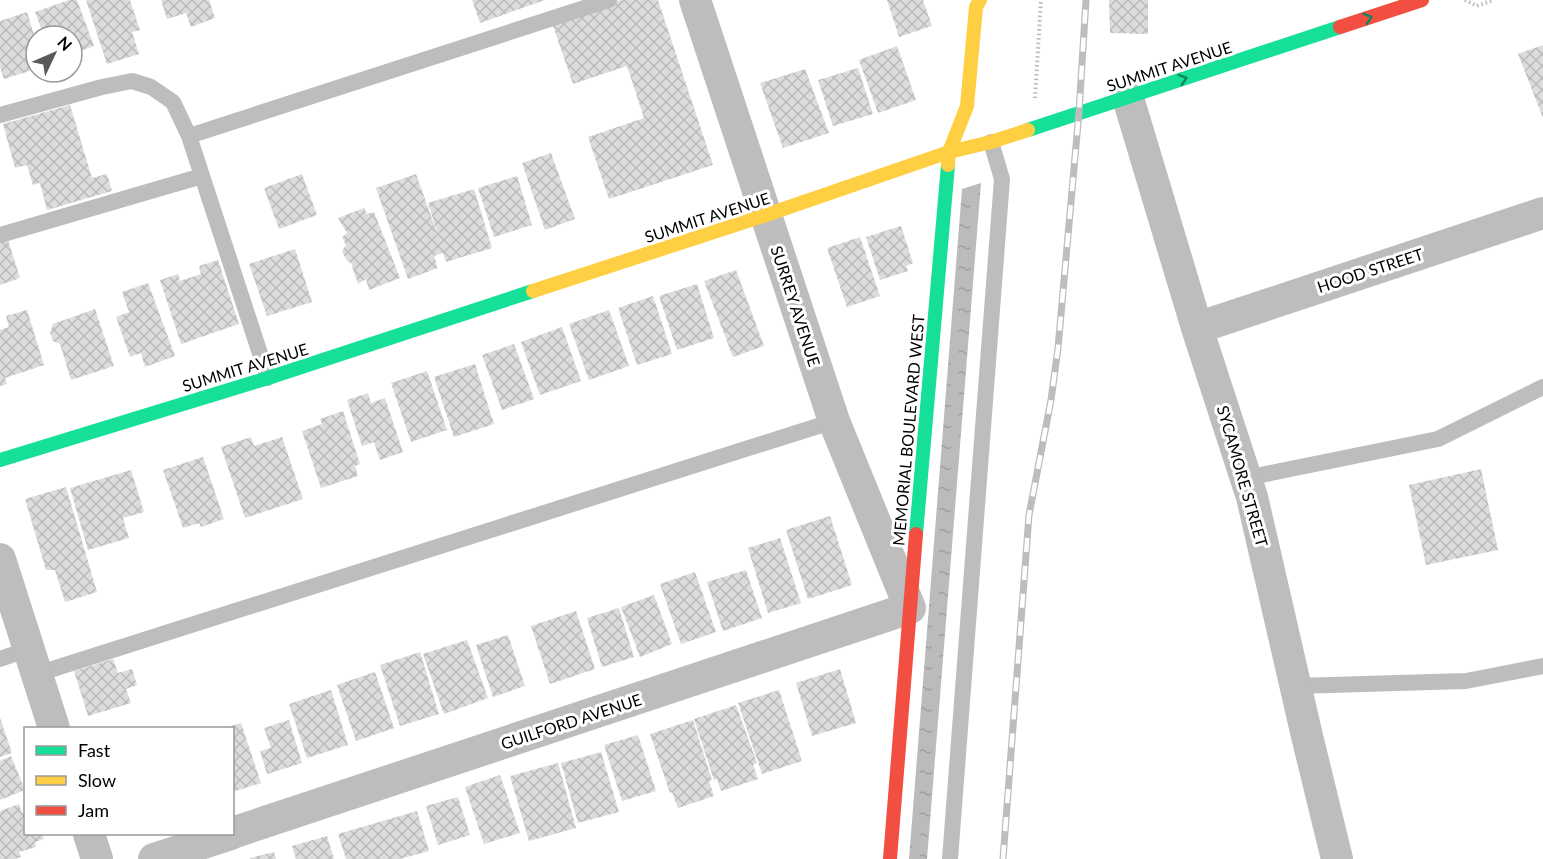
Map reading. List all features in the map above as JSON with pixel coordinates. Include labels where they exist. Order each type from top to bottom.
[{"type":"street","name":"SURREY AVENUE","points":[[695,0],[834,420],[909,608]]},
{"type":"street","name":"SUMMIT AVENUE","points":[[0,460],[268,378],[766,215],[949,152],[991,142],[1128,98],[1422,0]]},
{"type":"street","name":"MEMORIAL BOULEVARD WEST","points":[[890,859],[909,608],[949,152],[967,106],[976,2]]},
{"type":"street","name":"SYCAMORE STREET","points":[[1128,98],[1197,327],[1252,497],[1337,859]]},
{"type":"street","name":"HOOD STREET","points":[[1197,327],[1543,213]]},
{"type":"street","points":[[0,559],[53,727]]},
{"type":"street","name":"GUILFORD AVENUE","points":[[234,832],[909,608]]},
{"type":"street","points":[[88,835],[97,859]]},
{"type":"street","name":"GUILFORD AVENUE","points":[[154,859],[226,835]]},
{"type":"lane","points":[[189,136],[609,0]]},
{"type":"lane","points":[[0,115],[132,81],[151,87],[173,102],[189,136],[268,378]]},
{"type":"lane","points":[[950,859],[1002,179],[991,142]]},
{"type":"lane","points":[[0,235],[202,176]]},
{"type":"lane","points":[[1246,478],[1438,439],[1543,387]]},
{"type":"lane","points":[[0,659],[33,661],[834,420]]},
{"type":"lane","points":[[1295,686],[1466,681],[1543,666]]},
{"type":"path","points":[[1034,105],[1041,0]]},
{"type":"path","points":[[1465,0],[1477,6],[1494,0]]},
{"type":"water","points":[[981,183],[927,859],[909,859],[962,189]]},
{"type":"building","points":[[69,0],[77,0],[94,46],[84,50],[84,24],[40,24],[35,12]]},
{"type":"building","points":[[86,0],[130,0],[140,30],[132,32],[139,54],[107,64]]},
{"type":"building","points":[[161,0],[209,0],[215,18],[191,27],[186,13],[167,19]]},
{"type":"building","points":[[472,0],[545,0],[480,23]]},
{"type":"building","points":[[620,0],[658,0],[713,165],[609,199],[588,137],[644,118],[627,66],[573,84],[552,23]]},
{"type":"building","points":[[887,0],[923,0],[932,26],[899,37]]},
{"type":"building","points":[[1109,0],[1148,0],[1148,34],[1110,33]]},
{"type":"building","points":[[27,12],[31,24],[24,24],[24,73],[4,79],[0,67],[0,21]]},
{"type":"building","points":[[1543,45],[1543,118],[1518,54]]},
{"type":"building","points":[[897,46],[916,100],[878,113],[859,60]]},
{"type":"building","points":[[858,68],[873,114],[833,126],[818,80]]},
{"type":"building","points":[[805,69],[829,133],[783,148],[760,83]]},
{"type":"building","points":[[70,105],[92,178],[107,174],[112,191],[47,210],[40,183],[33,185],[27,165],[15,168],[3,124]]},
{"type":"building","points":[[551,153],[575,219],[545,230],[522,163]]},
{"type":"building","points":[[302,174],[317,215],[279,229],[264,188]]},
{"type":"building","points":[[416,174],[439,238],[428,203],[474,189],[492,248],[446,262],[443,253],[434,256],[438,268],[408,279],[376,188]]},
{"type":"building","points":[[517,176],[532,225],[494,237],[478,188]]},
{"type":"building","points":[[364,208],[367,214],[374,212],[400,278],[369,290],[366,279],[358,284],[351,263],[347,261],[342,251],[346,245],[342,237],[347,233],[338,218]]},
{"type":"building","points":[[901,226],[913,263],[906,266],[908,271],[880,280],[866,237]]},
{"type":"building","points":[[860,237],[880,296],[847,307],[827,248]]},
{"type":"building","points":[[8,240],[20,278],[0,285],[0,242]]},
{"type":"building","points":[[295,249],[312,302],[267,316],[249,264]]},
{"type":"building","points":[[218,260],[239,324],[181,344],[160,280],[178,274],[180,281],[201,274],[199,266]]},
{"type":"building","points":[[736,270],[764,346],[733,357],[704,281]]},
{"type":"building","points":[[148,283],[175,356],[145,367],[141,353],[130,357],[116,317],[129,312],[122,292]]},
{"type":"building","points":[[697,284],[714,338],[677,350],[659,296]]},
{"type":"building","points":[[653,296],[672,354],[637,365],[618,308]]},
{"type":"building","points":[[95,309],[114,366],[71,380],[60,344],[53,341],[50,333],[53,324]]},
{"type":"building","points":[[27,310],[44,365],[5,378],[7,384],[0,386],[0,330],[9,327],[6,316]]},
{"type":"building","points":[[609,310],[629,366],[589,380],[569,324]]},
{"type":"building","points":[[562,327],[581,381],[540,395],[521,342]]},
{"type":"building","points":[[514,344],[534,399],[502,410],[482,355]]},
{"type":"building","points":[[475,364],[494,424],[454,437],[434,377]]},
{"type":"building","points":[[427,371],[447,430],[411,442],[391,383]]},
{"type":"building","points":[[368,393],[371,403],[385,398],[403,452],[380,460],[374,442],[362,446],[347,400]]},
{"type":"building","points":[[343,411],[360,464],[355,466],[358,476],[321,488],[302,431],[322,424],[320,419]]},
{"type":"building","points":[[251,437],[254,446],[282,437],[303,499],[245,518],[221,447]]},
{"type":"building","points":[[203,457],[224,519],[201,527],[199,523],[183,528],[163,470]]},
{"type":"building","points":[[1481,469],[1498,550],[1426,565],[1409,485]]},
{"type":"building","points":[[131,470],[144,512],[123,518],[129,538],[88,550],[70,488]]},
{"type":"building","points":[[66,487],[97,592],[65,602],[55,570],[46,570],[25,499]]},
{"type":"building","points":[[830,516],[852,585],[808,599],[786,530]]},
{"type":"building","points":[[780,538],[801,603],[768,613],[748,548]]},
{"type":"building","points":[[746,570],[762,618],[723,631],[707,582]]},
{"type":"building","points":[[695,572],[716,632],[681,644],[660,584]]},
{"type":"building","points":[[654,595],[672,644],[640,657],[621,607]]},
{"type":"building","points":[[619,608],[634,657],[602,667],[587,618]]},
{"type":"building","points":[[576,611],[595,669],[550,684],[531,626]]},
{"type":"building","points":[[508,635],[525,686],[493,697],[476,645]]},
{"type":"building","points":[[467,640],[488,698],[444,714],[423,654]]},
{"type":"building","points":[[420,652],[439,714],[400,726],[380,665]]},
{"type":"building","points":[[113,659],[118,673],[132,669],[137,685],[126,689],[131,703],[88,716],[74,671]]},
{"type":"building","points":[[840,669],[856,723],[812,736],[796,683]]},
{"type":"building","points":[[375,672],[394,728],[356,741],[337,685]]},
{"type":"building","points":[[331,690],[348,745],[307,758],[289,704]]},
{"type":"building","points":[[779,690],[802,761],[762,774],[738,703]]},
{"type":"building","points":[[736,705],[757,763],[753,765],[758,779],[721,791],[717,779],[714,780],[694,719]]},
{"type":"building","points":[[0,718],[12,753],[0,757]]},
{"type":"building","points":[[289,720],[302,763],[267,774],[260,751],[271,748],[264,728]]},
{"type":"building","points":[[693,720],[712,780],[709,781],[714,796],[678,808],[672,792],[670,793],[650,734]]},
{"type":"building","points":[[241,723],[261,783],[234,791],[234,727],[227,727]]},
{"type":"building","points":[[638,735],[656,791],[622,801],[604,745]]},
{"type":"building","points":[[601,752],[619,812],[578,823],[561,763]]},
{"type":"building","points":[[11,756],[24,790],[0,800],[0,761]]},
{"type":"building","points":[[558,763],[576,828],[529,841],[510,776]]},
{"type":"building","points":[[500,775],[520,833],[484,844],[465,787]]},
{"type":"building","points":[[458,797],[470,835],[438,845],[426,806]]},
{"type":"building","points":[[19,804],[22,813],[24,812],[24,835],[42,835],[44,839],[35,842],[36,847],[19,852],[21,857],[0,859],[0,811]]},
{"type":"building","points":[[417,811],[429,851],[400,859],[346,859],[338,834]]},
{"type":"building","points":[[327,836],[334,859],[296,859],[292,846]]},
{"type":"building","points":[[274,852],[276,859],[250,859],[250,858]]},
{"type":"railway","points":[[1003,859],[1029,515],[1051,400],[1058,348],[1079,112],[1086,0]]},
{"type":"traffic: fast","points":[[1028,130],[1340,27]]},
{"type":"traffic: fast","points":[[916,534],[948,165]]},
{"type":"traffic: fast","points":[[0,460],[268,378],[533,291]]},
{"type":"traffic: slow","points":[[948,165],[949,152],[967,106],[976,7],[980,0]]},
{"type":"traffic: slow","points":[[533,291],[949,152],[1028,130]]},
{"type":"traffic: jam","points":[[1340,27],[1422,0]]},
{"type":"traffic: jam","points":[[890,859],[916,534]]}]
